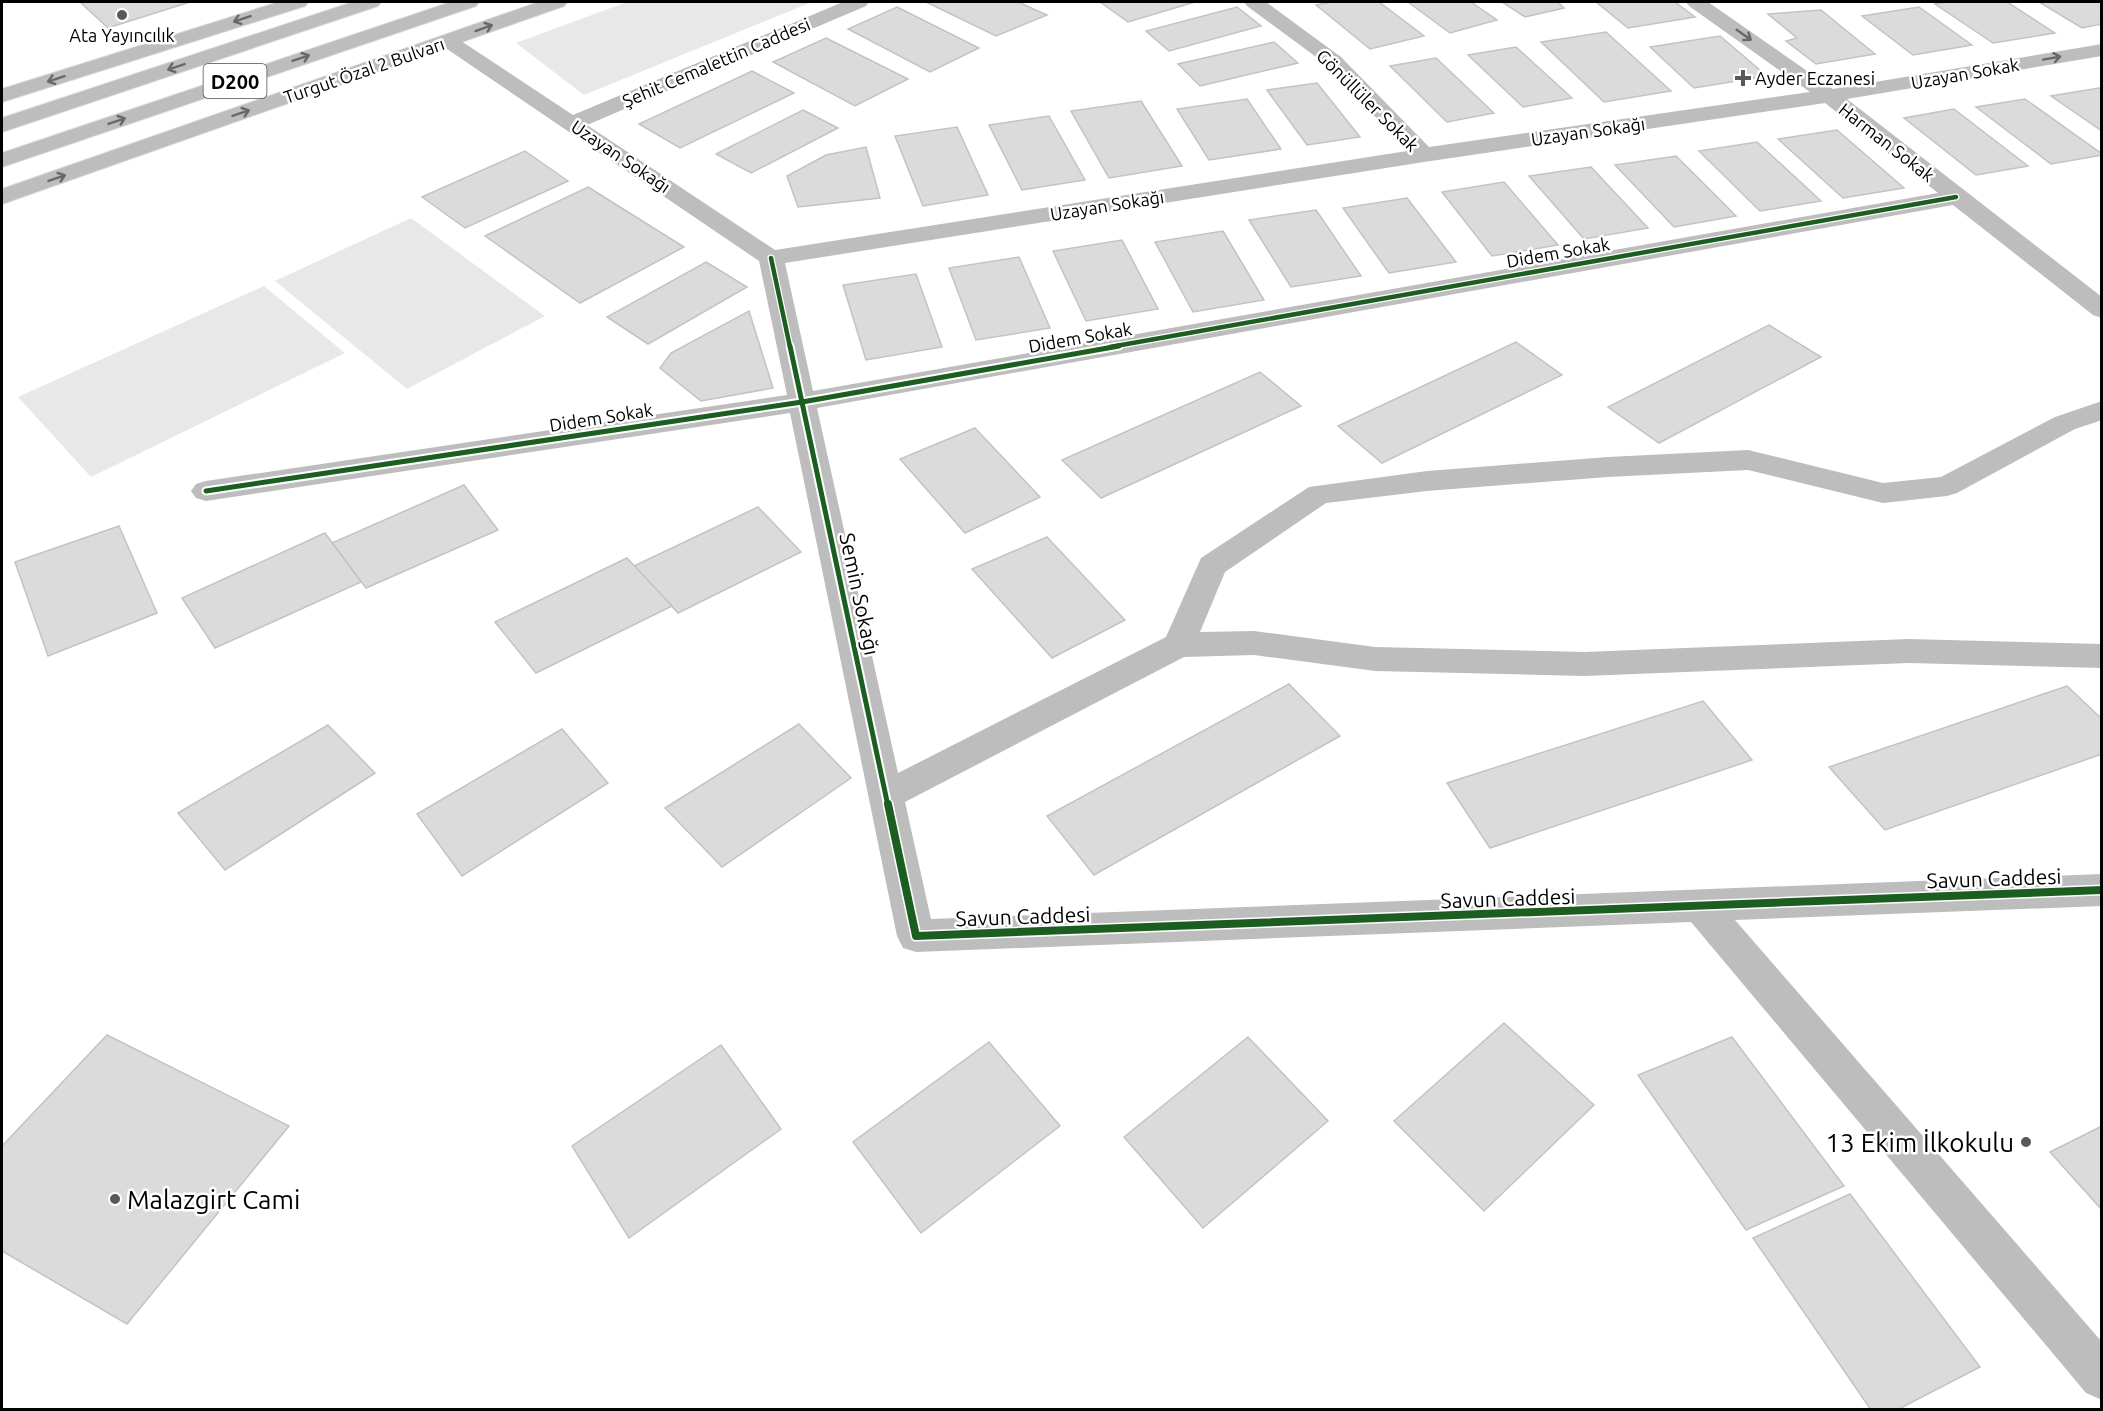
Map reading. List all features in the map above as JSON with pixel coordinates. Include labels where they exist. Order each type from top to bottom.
[{"type":"main road","name":"D200","points":[[2,96],[298,2]]},
{"type":"main road","name":"D200","points":[[2,125],[371,2]]},
{"type":"main road","name":"Turgut Özal 2 Bulvarı","points":[[2,160],[469,2]]},
{"type":"main road","name":"Turgut Özal 2 Bulvarı","points":[[2,197],[557,2]]},
{"type":"main road","name":"Şehit Cemalettin Caddesi","points":[[572,123],[859,2]]},
{"type":"main road","name":"Gönüllüler Sokak","points":[[1254,2],[1334,61],[1424,155]]},
{"type":"main road","name":"Harman Sokak","points":[[1696,2],[1829,96],[2102,310]]},
{"type":"main road","name":"Uzayan Sokağı","points":[[448,41],[771,258],[1424,155],[1829,96]]},
{"type":"main road","name":"Uzayan Sokak","points":[[1829,96],[2102,50]]},
{"type":"main road","name":"Didem Sokak","points":[[206,491],[802,402],[1956,197]]},
{"type":"main road","name":"Semin Sokağı","points":[[771,258],[916,936]]},
{"type":"main road","points":[[1179,645],[1212,566],[1319,494],[1449,480],[1748,460],[1883,493],[1947,486],[2065,423],[2102,410]]},
{"type":"main road","points":[[886,795],[1179,645],[1254,643],[1375,659],[1584,664],[1909,651],[2102,656]]},
{"type":"main road","name":"Savun Caddesi","points":[[916,936],[2102,890]]},
{"type":"main road","points":[[1701,907],[2102,1377]]},
{"type":"shaded area","points":[[627,2],[812,2],[584,95],[516,43]]},
{"type":"shaded area","points":[[411,218],[545,316],[407,389],[275,281]]},
{"type":"shaded area","points":[[264,286],[345,353],[91,477],[18,397]]},
{"type":"building","name":"Ata Yayıncılık","points":[[80,2],[190,2],[108,28]]},
{"type":"building","points":[[926,2],[1018,2],[1047,15],[996,36]]},
{"type":"building","points":[[1100,2],[1195,2],[1128,22]]},
{"type":"building","points":[[1332,2],[1379,2],[1424,36],[1370,49],[1316,5]]},
{"type":"building","points":[[1408,2],[1471,2],[1497,20],[1450,33]]},
{"type":"building","points":[[1502,2],[1558,2],[1564,8],[1525,17]]},
{"type":"building","points":[[1596,2],[1675,2],[1695,17],[1628,28]]},
{"type":"building","points":[[2007,2],[2055,33],[1993,43],[1935,4]]},
{"type":"building","points":[[2039,2],[2101,2],[2102,24],[2082,28]]},
{"type":"building","points":[[897,7],[979,48],[930,72],[848,29]]},
{"type":"building","points":[[1237,7],[1261,26],[1169,51],[1146,31]]},
{"type":"building","points":[[1919,7],[1972,45],[1913,55],[1862,16]]},
{"type":"building","points":[[1821,10],[1875,54],[1816,64],[1786,41],[1797,38],[1768,14]]},
{"type":"building","points":[[1606,32],[1671,91],[1604,102],[1541,42]]},
{"type":"building","points":[[1720,36],[1767,76],[1694,88],[1650,47]]},
{"type":"building","points":[[826,38],[908,79],[855,106],[773,62]]},
{"type":"building","points":[[1274,42],[1298,63],[1200,86],[1178,64]]},
{"type":"building","points":[[1516,47],[1572,98],[1523,107],[1468,55]]},
{"type":"building","points":[[1436,58],[1494,113],[1447,122],[1390,66]]},
{"type":"building","points":[[752,71],[794,93],[680,148],[639,124]]},
{"type":"building","points":[[1317,83],[1360,137],[1307,145],[1267,90]]},
{"type":"building","points":[[2102,89],[2102,131],[2051,96]]},
{"type":"building","points":[[1247,99],[1281,149],[1209,160],[1177,109]]},
{"type":"building","points":[[2025,99],[2102,155],[2051,164],[1976,107]]},
{"type":"building","points":[[1141,101],[1182,166],[1109,178],[1071,111]]},
{"type":"building","points":[[1954,109],[2028,166],[1976,175],[1904,118]]},
{"type":"building","points":[[803,110],[838,128],[751,173],[716,154]]},
{"type":"building","points":[[1049,116],[1085,180],[1022,190],[989,125]]},
{"type":"building","points":[[957,127],[988,195],[923,206],[895,136]]},
{"type":"building","points":[[1837,130],[1904,188],[1843,198],[1778,139]]},
{"type":"building","points":[[1757,142],[1821,201],[1760,211],[1699,151]]},
{"type":"building","points":[[866,147],[880,198],[798,207],[787,176],[826,155]]},
{"type":"building","points":[[525,151],[568,181],[465,228],[422,197]]},
{"type":"building","points":[[1676,156],[1736,216],[1674,227],[1615,165]]},
{"type":"building","points":[[1591,167],[1648,228],[1584,239],[1529,176]]},
{"type":"building","points":[[1504,182],[1558,245],[1492,256],[1442,192]]},
{"type":"building","points":[[588,187],[684,247],[580,303],[485,236]]},
{"type":"building","points":[[1407,198],[1456,262],[1389,273],[1343,208]]},
{"type":"building","points":[[1316,210],[1361,276],[1291,287],[1249,220]]},
{"type":"building","points":[[1223,231],[1264,300],[1193,312],[1155,242]]},
{"type":"building","points":[[1122,240],[1158,309],[1086,321],[1053,251]]},
{"type":"building","points":[[1019,257],[1050,328],[976,340],[949,268]]},
{"type":"building","points":[[706,262],[747,287],[648,344],[607,317]]},
{"type":"building","points":[[916,274],[942,347],[866,360],[843,285]]},
{"type":"building","points":[[749,311],[773,388],[701,401],[660,368],[671,353]]},
{"type":"building","points":[[1769,325],[1821,357],[1659,443],[1608,407]]},
{"type":"building","points":[[1516,342],[1562,375],[1382,463],[1338,426]]},
{"type":"building","points":[[1260,372],[1301,406],[1101,498],[1062,460]]},
{"type":"building","points":[[975,428],[1040,497],[965,533],[900,459]]},
{"type":"building","points":[[464,485],[498,530],[366,588],[332,543]]},
{"type":"building","points":[[758,507],[801,552],[678,613],[634,566]]},
{"type":"building","points":[[119,526],[157,613],[48,656],[15,562]]},
{"type":"building","points":[[325,533],[361,582],[215,648],[182,598]]},
{"type":"building","points":[[1047,537],[1125,620],[1052,658],[972,569]]},
{"type":"building","points":[[627,558],[672,606],[536,673],[495,622]]},
{"type":"building","points":[[1289,684],[1340,736],[1094,875],[1047,816]]},
{"type":"building","points":[[2067,686],[2102,719],[2102,754],[1885,830],[1829,767]]},
{"type":"building","points":[[1703,701],[1752,760],[1490,848],[1447,783]]},
{"type":"building","points":[[799,724],[851,778],[722,867],[665,808]]},
{"type":"building","points":[[328,725],[375,773],[225,870],[178,813]]},
{"type":"building","points":[[562,729],[608,783],[462,876],[417,814]]},
{"type":"building","points":[[1504,1023],[1594,1105],[1484,1211],[1394,1121]]},
{"type":"building","name":"Malazgirt Cami","points":[[107,1035],[289,1126],[127,1324],[2,1251],[2,1146]]},
{"type":"building","points":[[1248,1037],[1328,1121],[1203,1228],[1124,1137]]},
{"type":"building","points":[[1732,1037],[1844,1186],[1746,1230],[1638,1075]]},
{"type":"building","points":[[989,1042],[1060,1126],[921,1233],[853,1142]]},
{"type":"building","points":[[721,1045],[781,1129],[629,1238],[572,1146]]},
{"type":"building","points":[[2102,1126],[2102,1210],[2050,1152]]},
{"type":"building","points":[[1850,1194],[1980,1367],[1897,1410],[1871,1410],[1753,1238]]},
{"type":"cycle path","points":[[206,491],[802,402],[1956,197]]},
{"type":"cycle path","points":[[771,258],[916,936],[2102,890]]},
{"type":"place","name":"Ata Yayıncılık","points":[[122,15]]},
{"type":"place","name":"Ayder Eczanesi","points":[[1743,78]]},
{"type":"place","name":"13 Ekim İlkokulu","points":[[2026,1142]]},
{"type":"place","name":"Malazgirt Cami","points":[[115,1199]]}]
